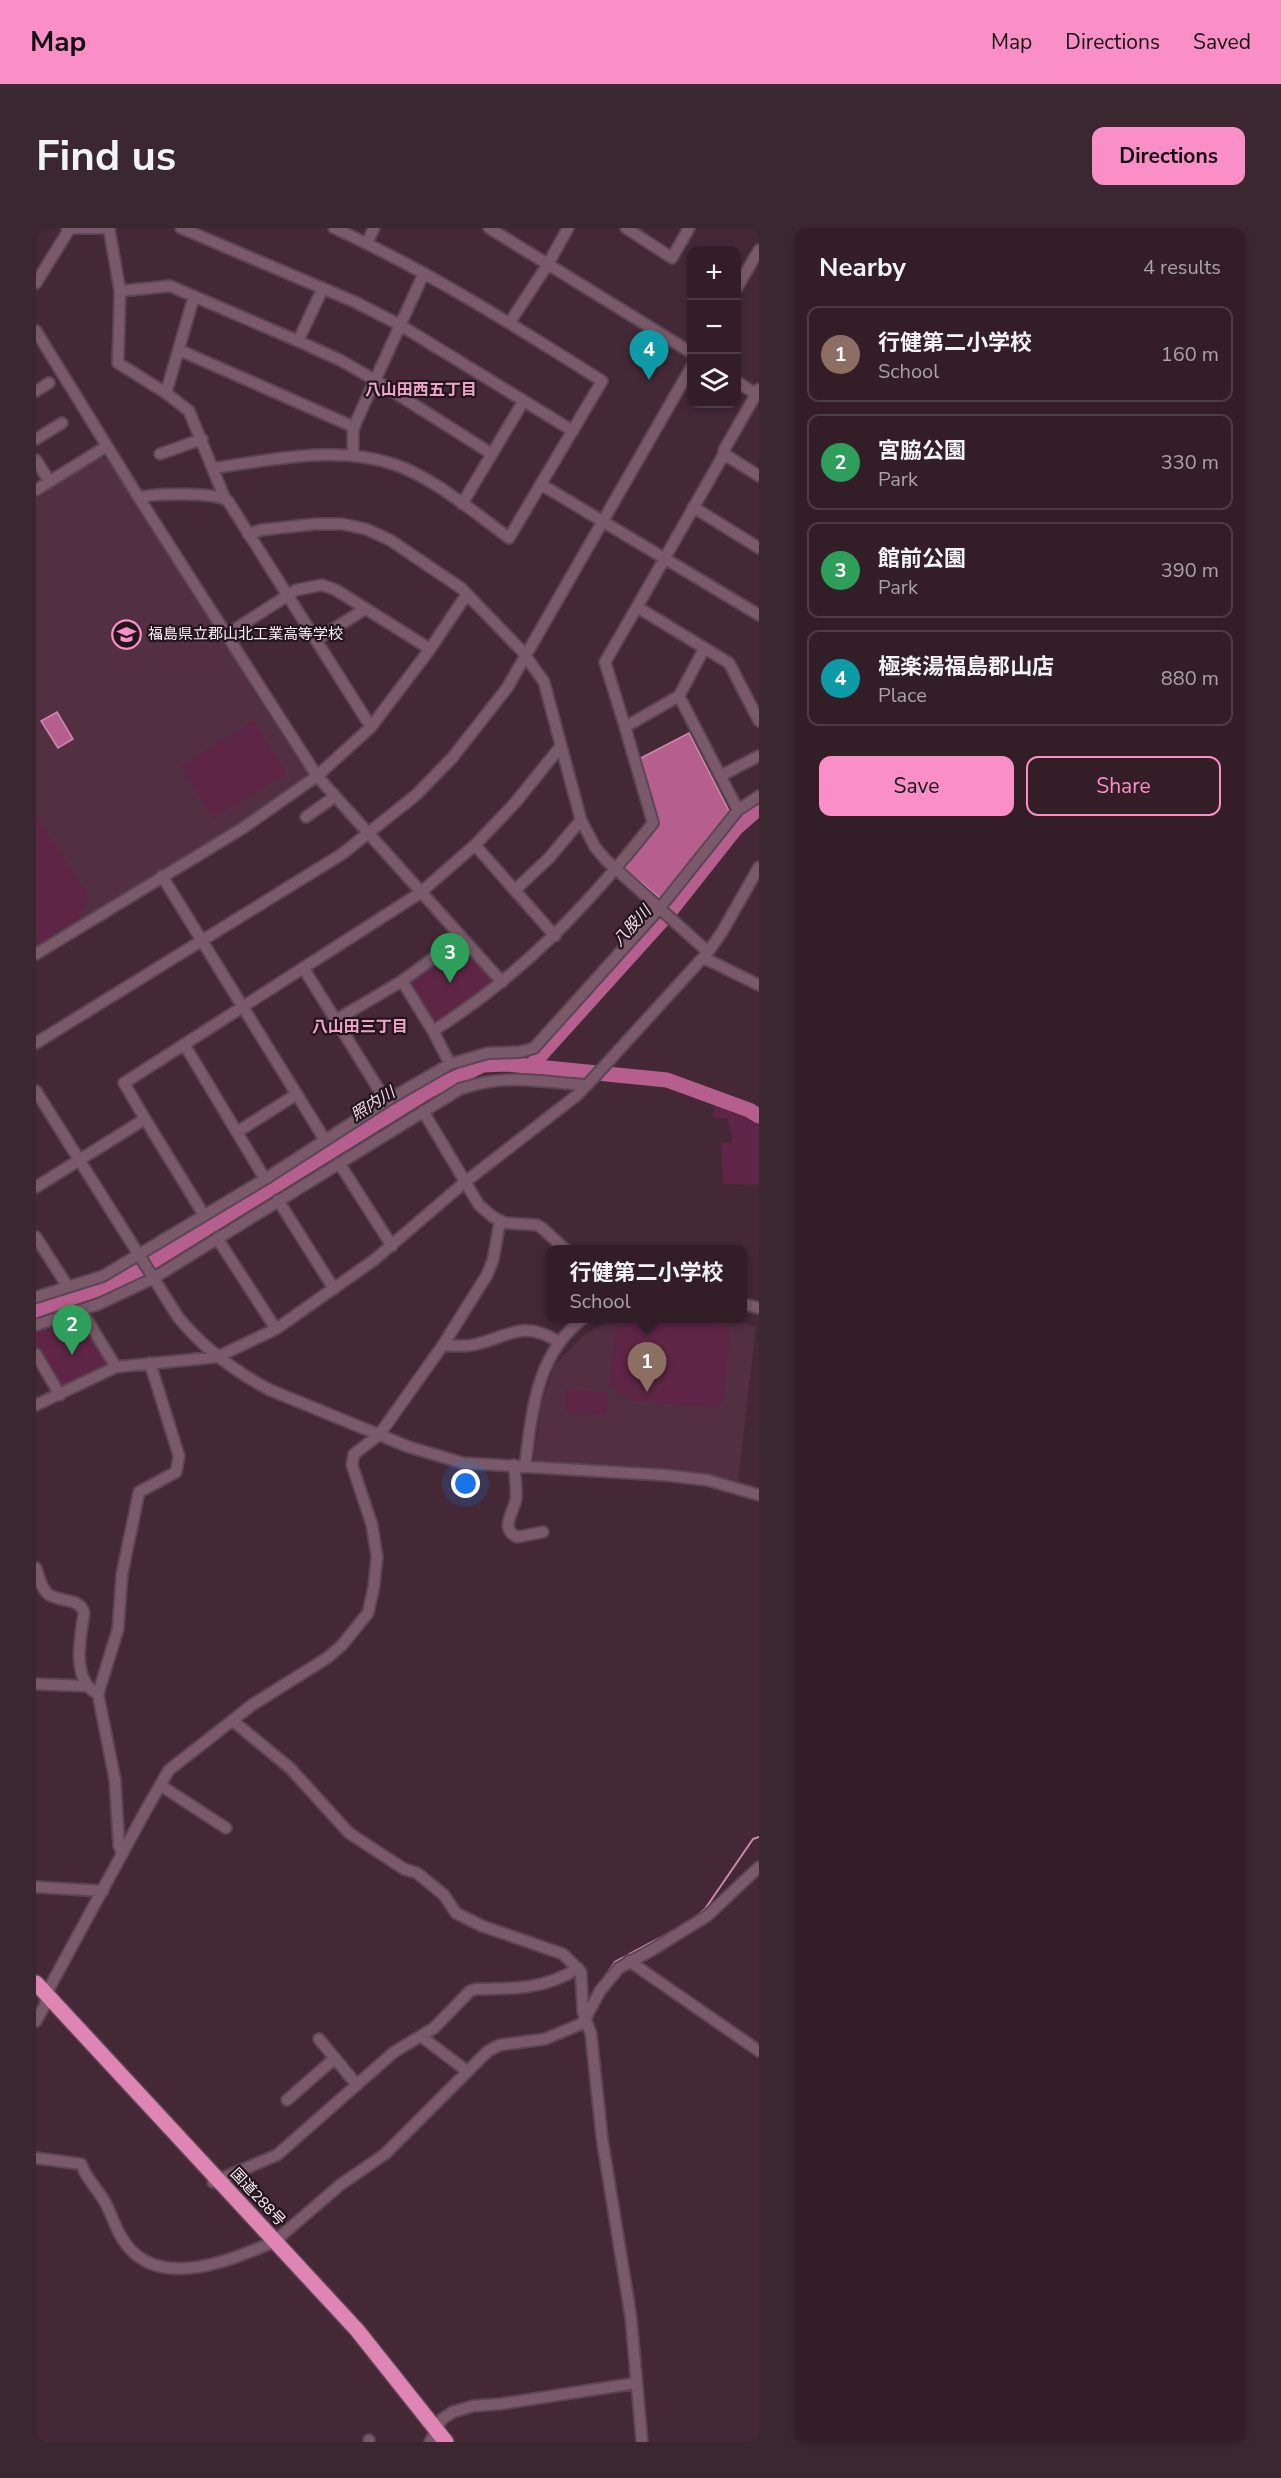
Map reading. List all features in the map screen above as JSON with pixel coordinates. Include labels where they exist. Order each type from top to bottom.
[{"type":"highway","name":"国道288号","points":[[41,1994],[272,2243],[357,2330],[438,2438]]},
{"type":"street","points":[[36,283],[68,228],[109,228],[120,291],[118,363],[166,393],[189,411],[225,499],[371,727]]},
{"type":"street","points":[[181,228],[323,288],[400,325],[573,431]]},
{"type":"street","points":[[214,468],[310,455],[353,455],[394,464],[420,476],[509,538],[602,381],[510,322],[424,273],[334,228]]},
{"type":"street","points":[[367,243],[374,228]]},
{"type":"street","points":[[489,228],[687,350]]},
{"type":"street","points":[[510,322],[548,264],[568,228]]},
{"type":"street","points":[[626,228],[672,258],[689,228]]},
{"type":"street","points":[[741,281],[759,250]]},
{"type":"street","points":[[353,455],[354,427],[424,273]]},
{"type":"street","points":[[120,291],[170,286],[298,341],[340,360],[375,380],[492,454]]},
{"type":"street","points":[[298,341],[323,288]]},
{"type":"street","points":[[166,393],[194,296]]},
{"type":"street","points":[[36,332],[317,776],[502,982]]},
{"type":"street","points":[[179,350],[354,427]]},
{"type":"street","points":[[36,1043],[342,854],[416,795],[452,758],[507,688],[687,375]]},
{"type":"street","points":[[36,391],[49,383]]},
{"type":"street","points":[[433,1032],[502,982],[555,936],[585,906],[653,823],[605,662],[758,393],[741,384]]},
{"type":"street","points":[[462,504],[523,402]]},
{"type":"street","points":[[36,439],[62,423]]},
{"type":"street","points":[[160,454],[201,439]]},
{"type":"street","points":[[36,490],[107,446]]},
{"type":"street","points":[[724,454],[759,476]]},
{"type":"street","points":[[36,460],[49,481]]},
{"type":"street","points":[[542,485],[759,615]]},
{"type":"street","points":[[139,498],[191,494],[225,499]]},
{"type":"street","points":[[693,507],[759,548]]},
{"type":"street","points":[[248,534],[315,524],[366,529],[390,540],[467,594],[526,656],[544,682],[581,820],[594,847],[706,955],[759,985]]},
{"type":"street","points":[[226,635],[296,590],[322,585],[336,590],[430,649]]},
{"type":"street","points":[[36,954],[243,828],[317,776],[371,727],[430,649],[467,594]]},
{"type":"street","points":[[637,607],[729,663],[759,721]]},
{"type":"street","points":[[316,640],[365,609]]},
{"type":"street","points":[[625,727],[679,696],[704,649]]},
{"type":"street","points":[[679,696],[738,810]]},
{"type":"street","points":[[204,1215],[124,1083],[420,893],[475,845],[515,803],[561,746]]},
{"type":"street","points":[[720,776],[759,756]]},
{"type":"street","points":[[36,1297],[104,1276],[265,1179],[386,1101],[450,1064],[488,1053],[520,1052],[534,1047],[659,909],[738,810],[759,796]]},
{"type":"street","points":[[306,817],[334,797]]},
{"type":"street","points":[[515,890],[549,858],[581,820]]},
{"type":"street","points":[[475,845],[555,936]]},
{"type":"street","points":[[36,1405],[116,1367],[217,1357],[276,1329],[392,1246],[465,1182],[587,1085],[706,955],[723,932],[759,867]]},
{"type":"street","points":[[162,876],[325,1140]]},
{"type":"street","points":[[336,1020],[402,981],[461,938]]},
{"type":"street","points":[[304,969],[386,1101]]},
{"type":"street","points":[[402,981],[450,1064]]},
{"type":"street","points":[[184,1044],[265,1179]]},
{"type":"street","points":[[36,1325],[125,1293],[152,1279],[460,1089],[498,1079],[526,1078],[587,1085]]},
{"type":"street","points":[[36,1091],[178,1317],[192,1334],[217,1357],[242,1375],[270,1390],[378,1435],[463,1463],[707,1480],[759,1495]]},
{"type":"street","points":[[237,1132],[297,1094]]},
{"type":"street","points":[[423,1111],[480,1205],[493,1218],[515,1225],[537,1225],[547,1230],[561,1245]]},
{"type":"street","points":[[36,1187],[145,1119]]},
{"type":"street","points":[[339,1163],[392,1246]]},
{"type":"street","points":[[278,1200],[334,1289]]},
{"type":"street","points":[[36,2021],[41,1994],[103,1891],[169,1770],[252,1705],[327,1658],[342,1645],[368,1613],[374,1586],[376,1557],[372,1525],[352,1465],[354,1454],[378,1435],[443,1345],[487,1275],[493,1260],[500,1221]]},
{"type":"street","points":[[36,1237],[68,1287]]},
{"type":"street","points":[[217,1238],[276,1329]]},
{"type":"street","points":[[81,1310],[116,1367]]},
{"type":"street","points":[[543,1532],[517,1537],[510,1530],[508,1519],[516,1499],[519,1466],[542,1371],[559,1342],[579,1323]]},
{"type":"street","points":[[443,1345],[475,1344],[521,1330],[547,1335],[559,1342]]},
{"type":"street","points":[[36,1354],[60,1395]]},
{"type":"street","points":[[122,1854],[119,1845],[115,1780],[98,1694],[118,1629],[122,1574],[139,1492],[176,1472],[179,1456],[150,1364]]},
{"type":"street","points":[[36,1568],[47,1593],[82,1607],[84,1613],[81,1671],[85,1686]]},
{"type":"street","points":[[36,1684],[85,1686],[98,1694]]},
{"type":"street","points":[[233,1722],[290,1768],[349,1833],[404,1869],[417,1874],[444,1895],[456,1913],[482,1926],[563,1954],[581,1972],[585,2019],[591,2034],[602,2138],[630,2318],[642,2442]]},
{"type":"street","points":[[159,1785],[226,1828]]},
{"type":"street","points":[[36,2158],[81,2163],[83,2172],[93,2182],[128,2248],[148,2262],[171,2267],[192,2268],[242,2255],[272,2243],[340,2185],[385,2154],[492,2048],[545,2039],[575,2027],[585,2019],[600,1991],[619,1968],[707,1916],[759,1868]]},
{"type":"street","points":[[36,1887],[103,1891]]},
{"type":"street","points":[[629,1961],[759,2051]]},
{"type":"street","points":[[215,2181],[274,2157],[393,2052],[422,2037],[439,2023],[473,1989],[526,1988],[551,1981],[578,1968]]},
{"type":"street","points":[[422,2037],[467,2071]]},
{"type":"street","points":[[319,2039],[357,2085]]},
{"type":"street","points":[[287,2100],[335,2058]]},
{"type":"street","points":[[438,2438],[438,2424],[447,2416],[473,2406],[637,2383]]},
{"type":"shaded area","name":"福島県立郡山北工業高等学校","points":[[98,457],[107,459],[305,771],[306,777],[275,801],[36,949],[36,497]]},
{"type":"shaded area","points":[[57,712],[73,739],[58,748],[41,721]]},
{"type":"shaded area","points":[[253,721],[286,773],[214,818],[181,766]]},
{"type":"shaded area","points":[[689,733],[729,811],[660,898],[624,868],[658,824],[641,758]]},
{"type":"shaded area","points":[[36,815],[89,897],[79,918],[36,945]]},
{"type":"shaded area","points":[[458,945],[463,945],[492,979],[490,985],[436,1022],[431,1021],[409,985],[410,981]]},
{"type":"shaded area","points":[[715,1104],[747,1111],[759,1125],[759,1185],[723,1184],[721,1143],[732,1142],[728,1118],[713,1118]]},
{"type":"shaded area","points":[[76,1316],[80,1318],[108,1365],[63,1388],[36,1348],[36,1329]]},
{"type":"shaded area","points":[[606,1323],[744,1323],[756,1327],[738,1481],[582,1464],[533,1463],[541,1405],[554,1366],[585,1334]]},
{"type":"shaded area","points":[[630,1323],[709,1323],[724,1326],[730,1331],[723,1401],[716,1408],[627,1400],[609,1384],[616,1329]]},
{"type":"shaded area","points":[[566,1389],[608,1393],[606,1415],[565,1410]]},
{"type":"waterway","name":"八股川","points":[[530,1067],[668,914],[736,828],[759,808]]},
{"type":"waterway","name":"照内川","points":[[36,1310],[107,1286],[129,1276],[428,1091],[483,1065],[507,1064],[667,1080],[749,1110],[759,1116]]},
{"type":"waterway","points":[[694,1918],[705,1909],[753,1839],[759,1837]]},
{"type":"waterway","points":[[598,1986],[615,1962],[682,1926]]},
{"type":"place","name":"極楽湯福島郡山店","points":[[649,380]]},
{"type":"place","name":"福島県立郡山北工業高等学校","points":[[127,634]]},
{"type":"place","name":"館前公園","points":[[450,983]]},
{"type":"place","name":"宮脇公園","points":[[72,1355]]},
{"type":"place","name":"行健第二小学校","points":[[647,1392]]},
{"type":"district","name":"八山田西五丁目","points":[[421,390]]},
{"type":"district","name":"八山田三丁目","points":[[360,1027]]}]
